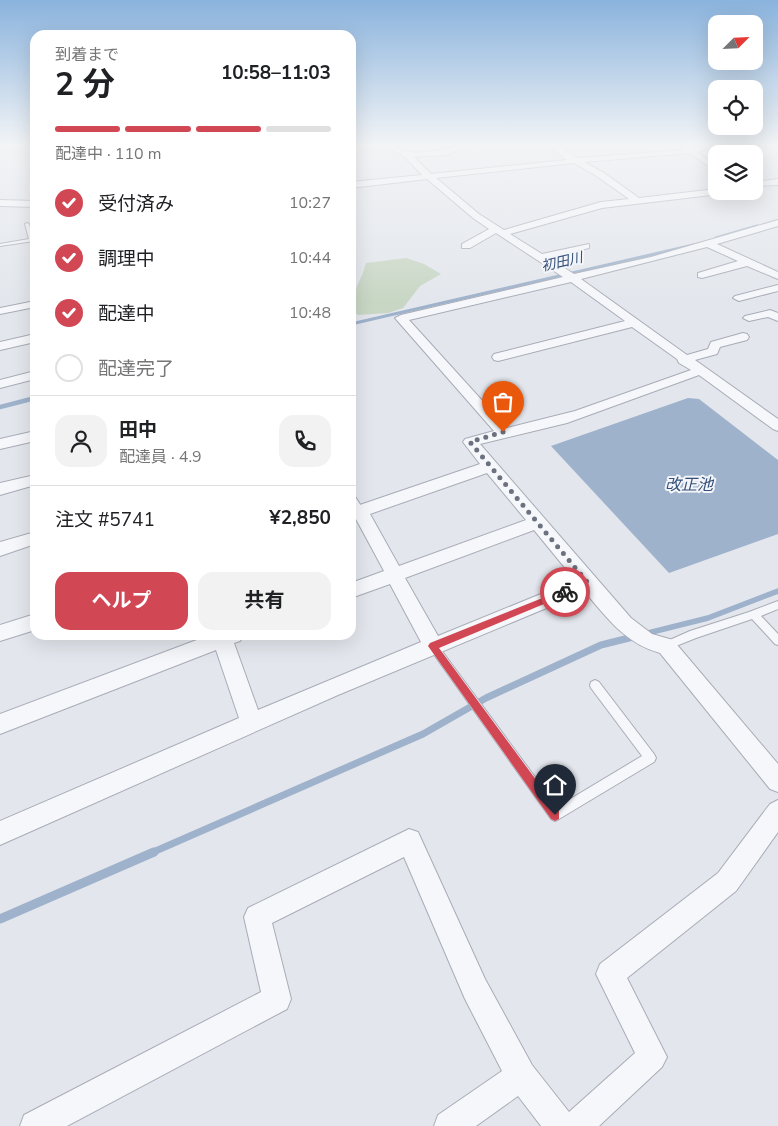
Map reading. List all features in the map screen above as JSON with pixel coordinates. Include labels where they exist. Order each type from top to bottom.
[{"type":"street","points":[[450,196],[466,209],[570,276],[683,360],[778,426]]},
{"type":"street","points":[[631,196],[638,201]]},
{"type":"street","points":[[466,246],[499,231],[590,208],[685,196]]},
{"type":"street","points":[[0,203],[30,204]]},
{"type":"street","points":[[503,432],[401,318],[709,244],[778,223]]},
{"type":"street","points":[[709,244],[778,276]]},
{"type":"street","points":[[541,257],[585,246]]},
{"type":"street","points":[[702,275],[748,262]]},
{"type":"street","points":[[739,298],[778,288]]},
{"type":"street","points":[[0,311],[30,305]]},
{"type":"street","points":[[749,318],[770,313],[778,318]]},
{"type":"street","points":[[498,357],[632,323]]},
{"type":"street","points":[[683,360],[713,351],[715,345],[743,337]]},
{"type":"street","points":[[0,346],[30,339]]},
{"type":"street","points":[[699,371],[562,420],[503,432],[470,442],[624,624],[656,644],[778,781]]},
{"type":"street","points":[[0,384],[30,376]]},
{"type":"street","points":[[0,444],[30,437]]},
{"type":"street","points":[[356,506],[490,466]]},
{"type":"street","points":[[0,489],[30,481]]},
{"type":"street","points":[[356,510],[433,646]]},
{"type":"street","points":[[356,589],[537,522]]},
{"type":"street","points":[[0,549],[30,540]]},
{"type":"street","points":[[0,833],[433,646],[588,583]]},
{"type":"street","points":[[0,633],[30,624]]},
{"type":"street","points":[[0,724],[216,640]]},
{"type":"street","points":[[227,640],[252,724]]},
{"type":"street","points":[[576,1126],[652,1056],[610,974],[727,882],[778,812]]},
{"type":"street","points":[[35,1126],[278,999],[257,917],[409,841],[475,989],[522,1076],[560,1126]]},
{"type":"street","points":[[449,1126],[522,1076]]},
{"type":"lane","points":[[27,224],[30,234]]},
{"type":"lane","points":[[0,245],[30,240]]},
{"type":"lane","points":[[656,644],[754,616],[778,605]]},
{"type":"lane","points":[[754,616],[778,641]]},
{"type":"lane","points":[[433,646],[483,718],[555,815],[650,758],[596,685]]},
{"type":"green space","points":[[406,258],[424,264],[441,274],[420,286],[403,308],[388,313],[358,315],[356,314],[356,290],[366,263]]},
{"type":"water","name":"改正池","points":[[688,398],[699,399],[778,460],[778,534],[669,573],[551,446]]},
{"type":"waterway","name":"初田川","points":[[716,238],[757,226],[754,227]]},
{"type":"waterway","name":"初田川","points":[[356,323],[702,243]]},
{"type":"waterway","name":"初田川","points":[[0,407],[30,399]]},
{"type":"waterway","points":[[632,637],[708,618],[778,591]]},
{"type":"waterway","points":[[151,853],[423,734],[486,698],[601,645],[637,636]]},
{"type":"waterway","points":[[0,919],[154,852]]},
{"type":"way so far","points":[[503,432],[470,442],[588,583],[565,592]]},
{"type":"route","points":[[555,815],[465,693],[433,646],[565,592]]}]
